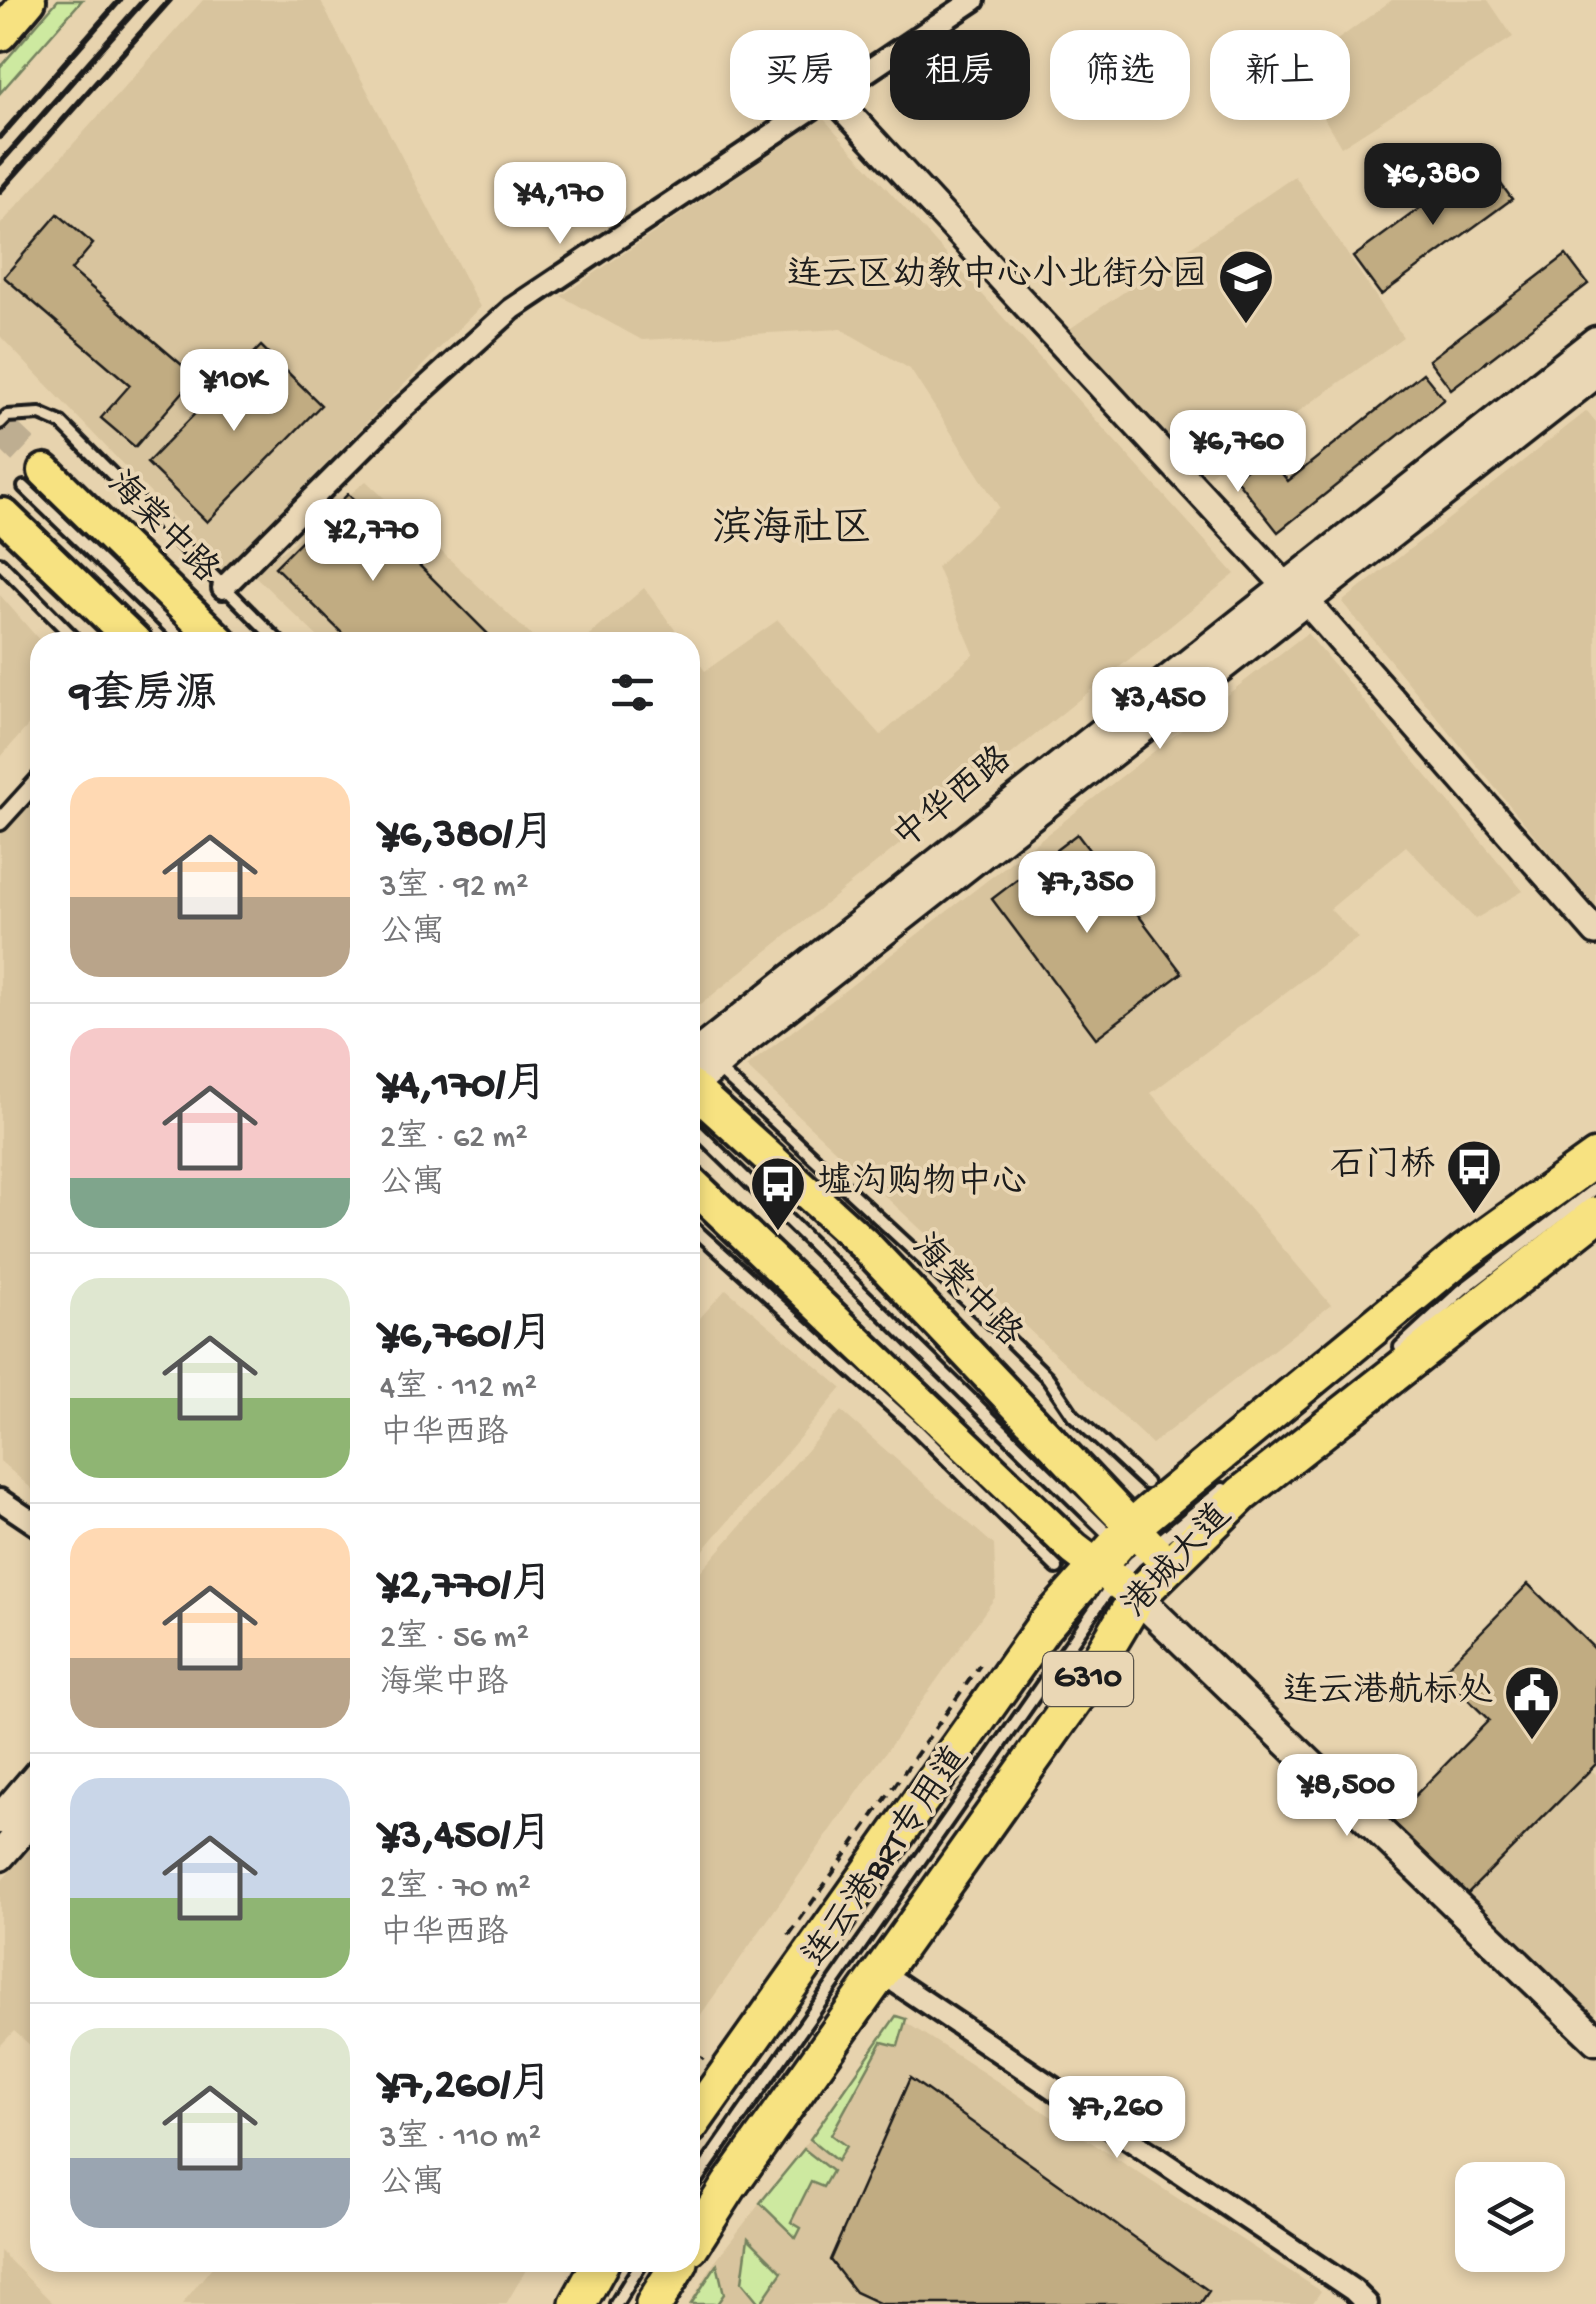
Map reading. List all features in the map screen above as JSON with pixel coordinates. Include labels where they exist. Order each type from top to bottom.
[{"type":"highway","name":"港城大道","points":[[700,2231],[728,2186],[1082,1689],[1132,1561],[1464,1252],[1596,1158]]},
{"type":"highway","name":"港城大道","points":[[700,2112],[1044,1626],[1132,1561],[1242,1494],[1596,1215]]},
{"type":"highway","points":[[578,2304],[596,2272]]},
{"type":"highway","points":[[654,2304],[674,2272]]},
{"type":"main road","points":[[0,34],[29,0]]},
{"type":"main road","name":"中华西路","points":[[700,1065],[1295,593],[1596,341]]},
{"type":"main road","points":[[1295,593],[1596,373]]},
{"type":"main road","name":"海棠中路","points":[[34,479],[209,632]]},
{"type":"main road","points":[[3,515],[126,632]]},
{"type":"main road","name":"海棠中路","points":[[700,1074],[865,1245],[1132,1561]]},
{"type":"main road","points":[[700,1191],[1132,1561],[1596,2040]]},
{"type":"main road","points":[[0,1819],[30,1784]]},
{"type":"main road","points":[[0,1856],[30,1822]]},
{"type":"street","points":[[870,73],[974,0]]},
{"type":"street","points":[[223,588],[402,410],[512,309],[800,120]]},
{"type":"street","points":[[854,120],[1295,593],[1596,932]]},
{"type":"street","points":[[0,822],[30,789]]},
{"type":"street","points":[[0,1500],[30,1520]]},
{"type":"street","points":[[897,1983],[1353,2290],[1367,2304]]},
{"type":"lane","points":[[0,423],[7,416],[40,414],[61,423],[269,632]]},
{"type":"lane","points":[[34,479],[176,632]]},
{"type":"lane","points":[[0,564],[68,632]]},
{"type":"lane","points":[[700,1073],[1000,1330],[1048,1378],[1073,1415],[1146,1483]]},
{"type":"lane","points":[[700,1134],[1132,1561]]},
{"type":"lane","points":[[1392,1354],[1462,1290],[1596,1188]]},
{"type":"lane","points":[[700,1234],[915,1428],[1057,1568]]},
{"type":"lane","name":"连云港BRT专用道","points":[[700,2175],[1132,1561],[1238,1478]]},
{"type":"lane","points":[[616,2304],[636,2272]]},
{"type":"shaded area","points":[[203,0],[320,0],[480,307],[223,569],[0,336],[0,225]]},
{"type":"shaded area","points":[[1392,0],[1488,0],[1513,37],[1341,147],[1325,120],[1350,120],[1350,31]]},
{"type":"shaded area","points":[[825,120],[1235,574],[700,1005],[700,664],[705,671],[778,620],[881,735],[974,654],[937,567],[999,507],[910,369],[841,329],[642,340],[561,296]]},
{"type":"shaded area","points":[[1295,176],[1403,337],[1208,476],[1068,330]]},
{"type":"shaded area","points":[[1587,411],[1596,422],[1596,910],[1342,602]]},
{"type":"shaded area","points":[[366,481],[527,632],[313,632],[254,575]]},
{"type":"shaded area","points":[[644,588],[677,632],[593,632]]},
{"type":"shaded area","points":[[0,595],[32,632],[30,724],[0,758]]},
{"type":"shaded area","points":[[1307,633],[1523,891],[1475,919],[1406,846],[1330,909],[1358,938],[1151,1093],[1331,1305],[1152,1444],[746,1067]]},
{"type":"shaded area","points":[[30,796],[30,1487],[0,1461],[0,831]]},
{"type":"shaded area","points":[[726,1289],[842,1388],[700,1554],[700,1318]]},
{"type":"shaded area","points":[[841,1411],[994,1545],[996,1596],[700,2016],[700,1573]]},
{"type":"shaded area","points":[[1590,1769],[1596,1774],[1596,2017],[1467,1894]]},
{"type":"shaded area","points":[[30,1847],[30,2045],[14,2031],[0,2046],[0,1883]]},
{"type":"shaded area","points":[[896,2016],[1321,2291],[1312,2304],[689,2304],[715,2261],[810,2139]]},
{"type":"shaded area","points":[[0,2251],[54,2304],[0,2304]]},
{"type":"shaded area","points":[[208,2272],[525,2272],[506,2304],[182,2304]]},
{"type":"green space","points":[[58,0],[82,0],[0,93],[0,67]]},
{"type":"green space","points":[[896,2016],[906,2019],[898,2046],[882,2042],[831,2135],[846,2146],[837,2161],[810,2139]]},
{"type":"green space","points":[[804,2149],[832,2171],[823,2187],[811,2182],[791,2222],[801,2228],[796,2238],[760,2203]]},
{"type":"green space","points":[[748,2238],[782,2272],[760,2304],[742,2282]]},
{"type":"green space","points":[[717,2264],[724,2294],[717,2304],[691,2304]]},
{"type":"building","points":[[1484,161],[1512,199],[1381,295],[1353,257]]},
{"type":"building","points":[[58,214],[93,244],[71,270],[196,377],[135,447],[101,418],[130,385],[4,277]]},
{"type":"building","points":[[1566,255],[1588,284],[1451,389],[1429,360]]},
{"type":"building","points":[[261,346],[321,405],[207,522],[147,463]]},
{"type":"building","points":[[1423,373],[1444,399],[1278,532],[1235,478],[1266,454],[1288,481]]},
{"type":"building","points":[[348,494],[486,632],[341,632],[275,567]]},
{"type":"building","points":[[1077,834],[1182,973],[1096,1038],[992,899]]},
{"type":"building","name":"连云港航标处","points":[[1528,1584],[1596,1650],[1596,1764],[1467,1894],[1391,1820],[1489,1720],[1441,1673]]},
{"type":"building","points":[[910,2078],[1209,2291],[1200,2304],[881,2304],[855,2292],[830,2260]]},
{"type":"tunnel","points":[[0,428],[45,471]]},
{"type":"railway","points":[[0,137],[120,0]]},
{"type":"railway","points":[[0,163],[144,0]]},
{"type":"railway","points":[[0,191],[170,0]]},
{"type":"place","name":"连云区幼教中心小北街分园","points":[[1246,326]]},
{"type":"place","name":"石门桥","points":[[1474,1216]]},
{"type":"place","name":"墟沟购物中心","points":[[778,1233]]},
{"type":"place","name":"连云港航标处","points":[[1532,1742]]},
{"type":"district","name":"滨海社区","points":[[792,531]]}]
